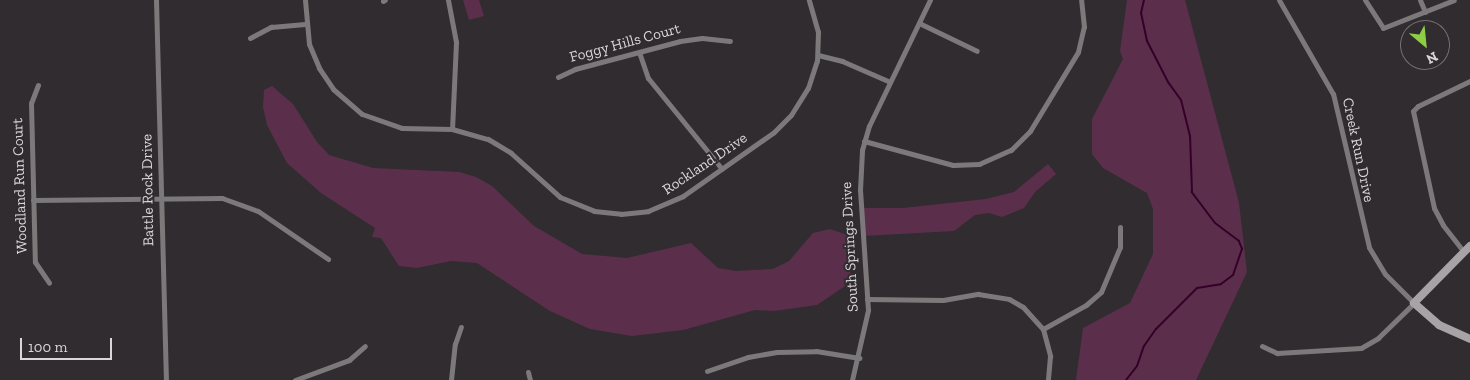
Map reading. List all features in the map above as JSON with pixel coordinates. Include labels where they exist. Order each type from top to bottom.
[{"type":"street","name":"Battle Rock Drive","points":[[156,0],[166,380]]},
{"type":"street","name":"Rockland Drive","points":[[305,0],[305,24],[319,68],[333,89],[352,107],[393,126],[452,129],[497,143],[560,197],[582,207],[606,213],[635,213],[663,206],[722,169],[791,115],[808,88],[818,55],[817,27],[809,0]]},
{"type":"street","points":[[448,0],[456,42],[452,129]]},
{"type":"street","name":"South Springs Drive","points":[[852,380],[859,358],[868,299],[860,190],[864,141],[930,0]]},
{"type":"street","points":[[864,141],[953,165],[979,164],[1011,150],[1030,131],[1078,52],[1084,27],[1081,0]]},
{"type":"street","name":"Creek Run Drive","points":[[1279,0],[1334,94],[1369,247],[1385,274],[1414,303]]},
{"type":"street","points":[[1365,0],[1383,28],[1454,0]]},
{"type":"street","points":[[1420,0],[1425,12]]},
{"type":"street","points":[[919,23],[977,51]]},
{"type":"street","points":[[250,38],[262,30],[305,24]]},
{"type":"street","name":"Foggy Hills Court","points":[[558,77],[690,39],[730,41]]},
{"type":"street","points":[[640,52],[648,78],[722,169]]},
{"type":"street","points":[[818,55],[842,61],[890,82]]},
{"type":"street","points":[[1262,346],[1277,353],[1361,348],[1378,338],[1467,249],[1443,225],[1434,208],[1413,111],[1418,106],[1470,81]]},
{"type":"street","name":"Woodland Run Court","points":[[38,85],[31,103],[35,265],[49,284]]},
{"type":"street","points":[[32,200],[215,197],[246,205],[328,259]]},
{"type":"street","points":[[1043,329],[1086,305],[1101,292],[1120,247],[1120,227]]},
{"type":"street","points":[[868,299],[943,300],[990,294],[1017,303],[1043,329],[1050,356],[1048,380]]},
{"type":"street","points":[[1414,303],[1440,325],[1470,339]]},
{"type":"street","points":[[451,380],[455,344],[461,327]]},
{"type":"street","points":[[295,380],[349,360],[364,346]]},
{"type":"street","points":[[707,371],[748,357],[777,352],[816,351],[859,358]]},
{"type":"street","points":[[528,372],[530,380]]},
{"type":"shaded area","points":[[463,0],[479,0],[484,16],[469,20]]},
{"type":"shaded area","points":[[1127,0],[1185,0],[1239,203],[1247,272],[1196,380],[1076,380],[1083,328],[1130,303],[1153,254],[1153,209],[1147,193],[1103,168],[1092,154],[1092,119],[1123,59],[1120,51]]},
{"type":"shaded area","points":[[272,86],[293,104],[317,142],[329,155],[373,168],[459,172],[476,177],[492,186],[534,226],[582,254],[627,258],[691,243],[718,268],[736,271],[773,269],[789,261],[813,233],[830,229],[847,235],[851,282],[817,305],[774,311],[755,310],[683,330],[632,336],[590,329],[550,311],[477,263],[451,261],[417,268],[399,266],[381,238],[372,237],[375,228],[321,193],[287,163],[267,125],[263,107],[264,90]]},
{"type":"shaded area","points":[[1048,164],[1056,174],[1035,192],[1024,208],[1002,217],[989,213],[975,215],[954,231],[863,236],[861,208],[903,208],[986,199],[1014,192]]},
{"type":"waterway","points":[[1126,380],[1137,366],[1144,346],[1156,329],[1197,288],[1221,284],[1233,275],[1242,249],[1239,241],[1215,223],[1192,192],[1190,136],[1181,100],[1168,82],[1147,41],[1141,13],[1144,0]]}]
